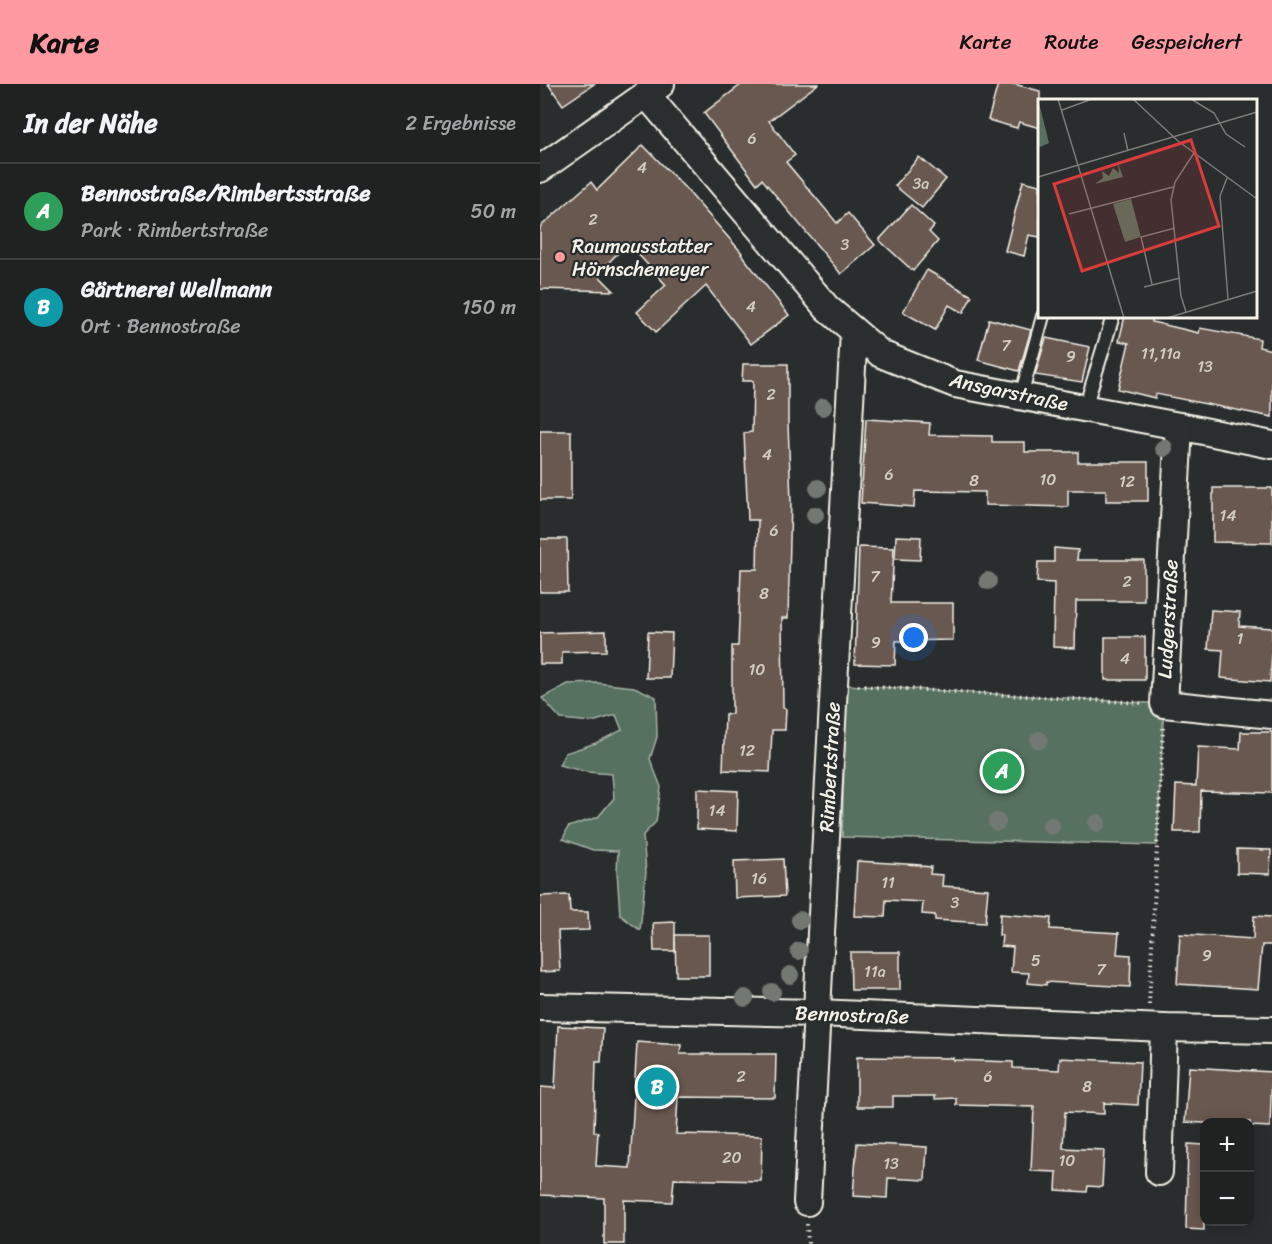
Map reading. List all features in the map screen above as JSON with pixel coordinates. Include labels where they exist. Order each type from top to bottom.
[{"type":"street","points":[[540,169],[653,89]]},
{"type":"street","name":"Ansgarstraße","points":[[653,89],[827,308],[881,354],[955,384],[1272,445]]},
{"type":"street","name":"Rimbertstraße","points":[[807,1202],[854,332]]},
{"type":"street","name":"Ludgerstraße","points":[[1179,426],[1164,704],[1272,715]]},
{"type":"street","name":"Bennostraße","points":[[540,1007],[817,1013],[1272,1030]]},
{"type":"street","points":[[1156,1027],[1159,1172]]},
{"type":"lane","points":[[1021,396],[1042,318]]},
{"type":"lane","points":[[1085,408],[1112,318]]},
{"type":"path","points":[[834,684],[1164,704],[1156,1027]]},
{"type":"green space","points":[[597,683],[634,687],[656,697],[657,737],[650,759],[661,787],[656,822],[643,835],[646,872],[640,930],[620,915],[618,851],[593,850],[563,839],[568,827],[598,817],[614,798],[612,774],[587,772],[559,765],[565,753],[596,743],[622,730],[616,715],[592,722],[561,719],[542,698],[568,684]]},
{"type":"green space","points":[[846,685],[1164,704],[1157,845],[842,837]]},
{"type":"building","points":[[548,84],[594,84],[563,105]]},
{"type":"building","points":[[742,84],[818,84],[769,121],[795,155],[786,162],[837,223],[848,213],[875,245],[841,274],[762,179],[757,184],[704,113]]},
{"type":"building","points":[[998,84],[1014,84],[1040,91],[1038,127],[1019,122],[1017,128],[988,120]]},
{"type":"building","points":[[643,145],[685,188],[742,253],[789,315],[751,344],[706,286],[656,332],[637,312],[666,285],[628,243],[597,274],[614,291],[540,289],[540,227],[591,182],[597,190]]},
{"type":"building","points":[[919,157],[946,179],[922,208],[895,186]]},
{"type":"building","points":[[1023,181],[1038,185],[1038,237],[1029,235],[1024,256],[1005,251]]},
{"type":"building","points":[[911,205],[934,226],[929,232],[938,241],[913,271],[879,240]]},
{"type":"building","points":[[927,270],[972,296],[963,313],[949,305],[935,330],[903,312]]},
{"type":"building","points":[[1125,318],[1153,318],[1152,322],[1199,333],[1200,328],[1260,339],[1259,347],[1272,350],[1272,417],[1156,394],[1155,398],[1118,389],[1129,343],[1119,341]]},
{"type":"building","points":[[989,319],[1031,330],[1019,371],[978,360]]},
{"type":"building","points":[[1046,338],[1090,347],[1082,382],[1035,375]]},
{"type":"building","points":[[743,364],[788,364],[791,501],[788,618],[782,618],[783,708],[786,709],[785,730],[772,730],[770,772],[723,770],[725,714],[732,714],[732,646],[738,646],[741,569],[757,569],[758,520],[748,520],[744,433],[752,432],[753,381],[742,381]]},
{"type":"building","points":[[866,419],[930,423],[929,435],[992,436],[992,442],[1025,442],[1025,452],[1078,452],[1078,462],[1148,462],[1148,501],[1106,501],[1106,490],[1068,490],[1068,507],[985,505],[985,492],[915,491],[914,507],[861,503]]},
{"type":"building","points":[[540,431],[571,431],[571,500],[540,500]]},
{"type":"building","points":[[1213,488],[1272,488],[1272,543],[1213,542]]},
{"type":"building","points":[[896,536],[921,537],[920,560],[895,559]]},
{"type":"building","points":[[540,539],[567,539],[568,592],[540,592]]},
{"type":"building","points":[[859,547],[894,548],[891,603],[953,603],[953,640],[896,641],[895,665],[855,664]]},
{"type":"building","points":[[1054,548],[1078,550],[1077,560],[1144,560],[1144,601],[1076,601],[1075,648],[1053,647],[1054,583],[1037,582],[1038,562],[1054,562]]},
{"type":"building","points":[[1211,610],[1240,612],[1239,626],[1272,628],[1270,682],[1221,678],[1223,650],[1208,649]]},
{"type":"building","points":[[606,631],[606,651],[562,652],[562,664],[540,664],[540,633]]},
{"type":"building","points":[[648,632],[672,633],[670,678],[646,678]]},
{"type":"building","points":[[1105,637],[1145,637],[1145,680],[1105,680]]},
{"type":"building","points":[[1241,732],[1272,732],[1272,793],[1201,791],[1200,832],[1174,832],[1176,785],[1196,786],[1198,747],[1240,749]]},
{"type":"building","points":[[697,789],[738,791],[737,831],[697,829]]},
{"type":"building","points":[[1237,849],[1271,850],[1270,874],[1237,873]]},
{"type":"building","points":[[783,859],[785,896],[735,898],[734,861]]},
{"type":"building","points":[[857,861],[931,867],[930,874],[943,875],[942,886],[988,889],[985,923],[935,920],[935,915],[922,914],[923,902],[886,900],[885,917],[854,916]]},
{"type":"building","points":[[569,895],[570,912],[588,912],[589,930],[558,931],[560,971],[540,972],[540,896]]},
{"type":"building","points":[[1000,914],[1051,918],[1050,929],[1119,933],[1117,954],[1131,955],[1130,987],[1028,983],[1029,973],[1011,972],[1013,947],[1001,946]]},
{"type":"building","points":[[1254,916],[1272,917],[1272,945],[1262,945],[1258,989],[1177,984],[1180,934],[1253,939]]},
{"type":"building","points":[[675,922],[675,951],[654,951],[653,923]]},
{"type":"building","points":[[675,935],[709,935],[709,976],[676,976]]},
{"type":"building","points":[[850,952],[900,952],[900,990],[851,990]]},
{"type":"building","points":[[558,1026],[603,1028],[601,1062],[596,1062],[594,1132],[598,1132],[596,1166],[630,1168],[637,1042],[681,1045],[680,1054],[776,1054],[775,1098],[678,1097],[676,1134],[762,1136],[761,1181],[674,1179],[672,1202],[624,1200],[624,1244],[604,1244],[604,1198],[540,1195],[540,1087],[555,1088]]},
{"type":"building","points":[[857,1057],[953,1058],[953,1060],[1013,1062],[1013,1068],[1059,1070],[1060,1058],[1140,1062],[1138,1105],[1104,1103],[1104,1114],[1065,1112],[1063,1148],[1104,1150],[1102,1187],[1088,1186],[1087,1192],[1056,1190],[1057,1172],[1031,1171],[1034,1107],[956,1105],[956,1098],[893,1096],[893,1107],[857,1107]]},
{"type":"building","points":[[1189,1067],[1272,1072],[1270,1127],[1254,1126],[1254,1118],[1200,1118],[1200,1123],[1185,1122]]},
{"type":"building","points":[[857,1143],[927,1147],[925,1180],[888,1178],[887,1198],[853,1196]]},
{"type":"building","points":[[1188,1144],[1200,1145],[1200,1226],[1204,1226],[1204,1230],[1186,1229]]},
{"type":"place","name":"Raumausstatter Hörnschemeyer","points":[[560,257]]},
{"type":"place","name":"Bennostraße/Rimbertsstraße","points":[[1002,771]]},
{"type":"place","name":"Gärtnerei Wellmann","points":[[657,1087]]}]
